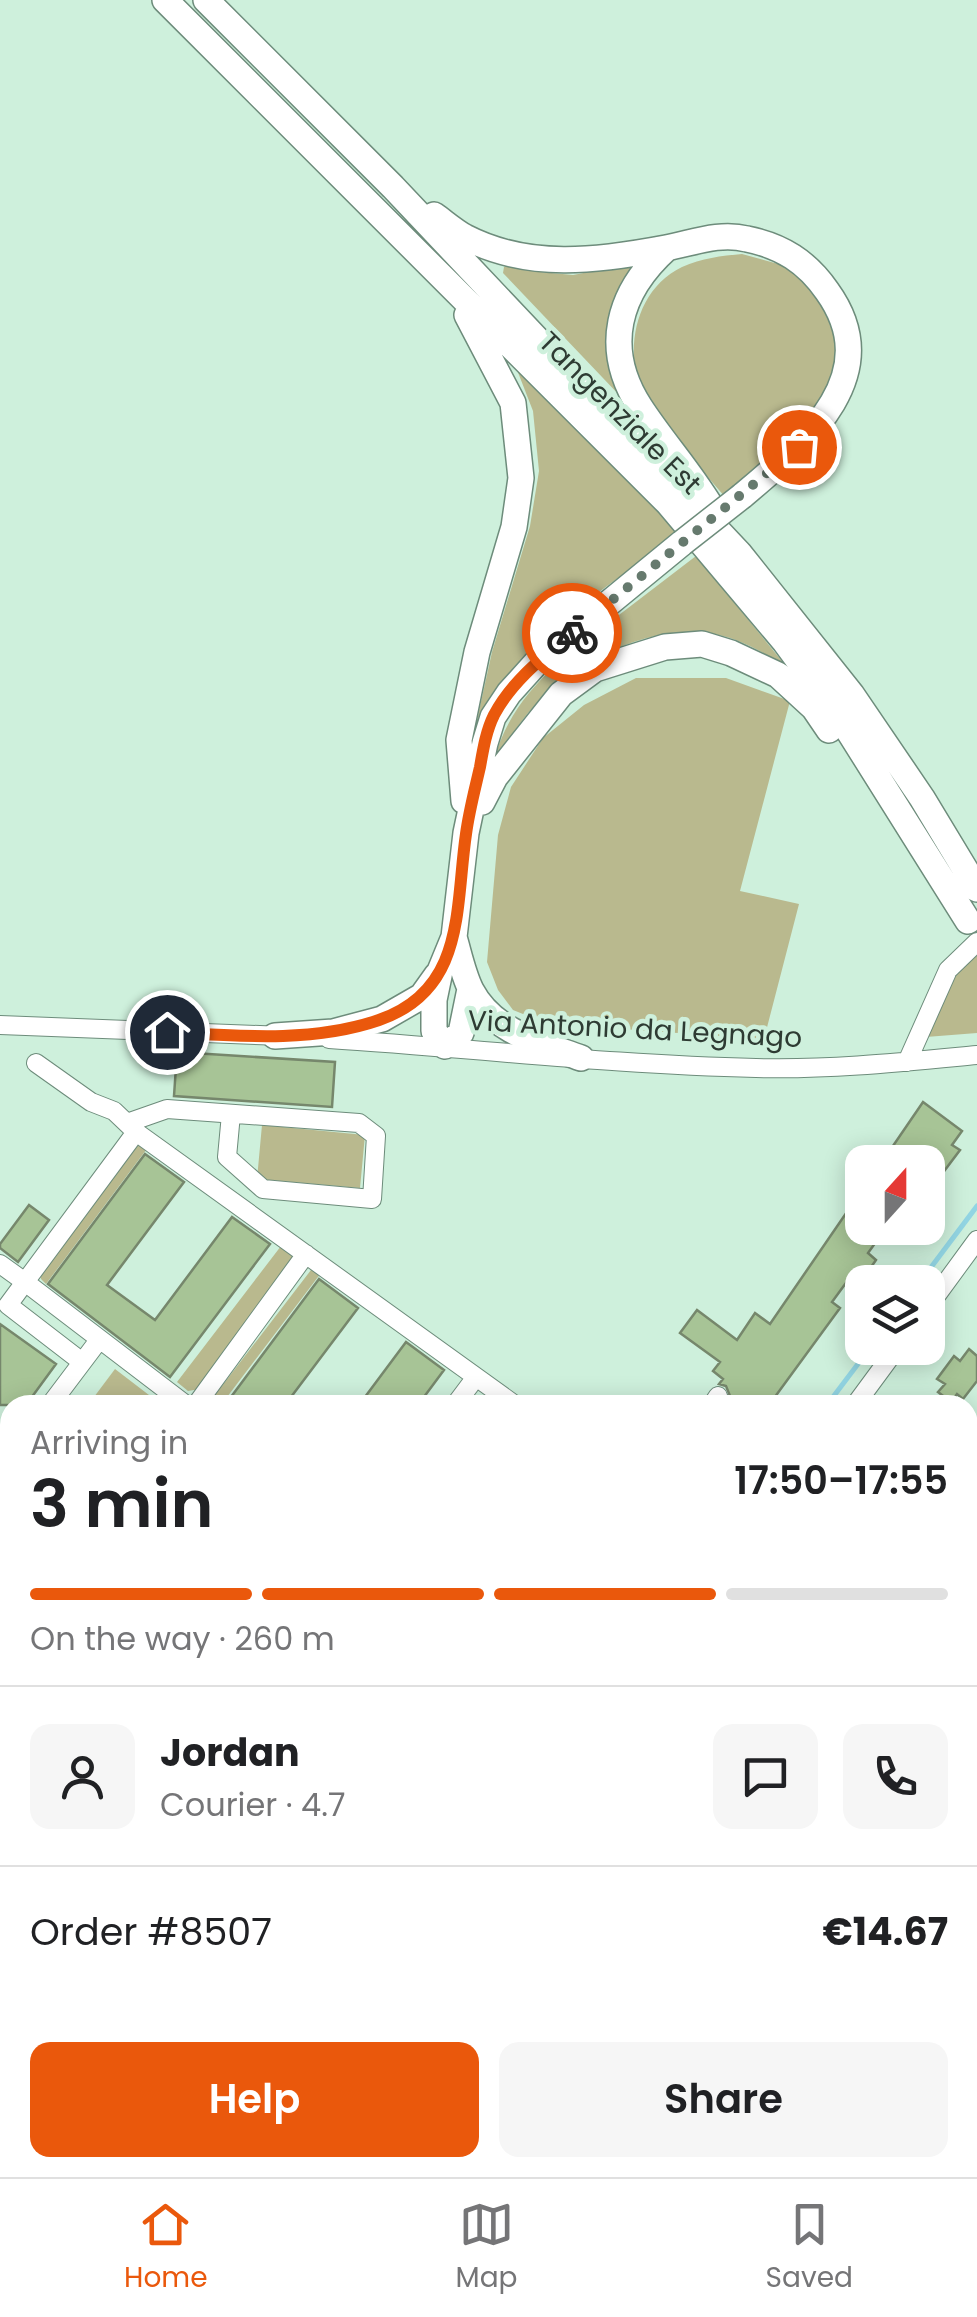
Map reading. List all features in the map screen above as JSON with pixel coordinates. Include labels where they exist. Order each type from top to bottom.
[{"type":"highway","name":"Tangenziale Est","points":[[164,0],[668,503],[727,571],[838,714],[940,873],[973,932]]},
{"type":"highway","name":"Tangenziale Est","points":[[206,0],[393,187],[739,554],[852,695],[922,798],[977,889]]},
{"type":"highway","points":[[393,187],[465,236],[507,253],[555,262],[668,248],[708,238],[743,238],[779,248],[814,272],[836,304],[848,335],[847,365],[838,394],[799,447],[537,662],[493,718],[466,834],[454,937],[440,971],[434,1000],[434,1031],[445,1046],[461,1033],[470,990]]},
{"type":"highway","points":[[668,248],[648,265],[623,307],[622,368],[638,405],[698,484],[739,554]]},
{"type":"highway","points":[[446,281],[482,340],[512,404],[520,478],[514,527],[477,652],[459,740],[466,834]]},
{"type":"highway","points":[[466,834],[495,776],[561,694],[595,668],[665,647],[702,644],[778,675],[814,708],[888,818],[940,873]]},
{"type":"highway","points":[[454,937],[470,990],[488,1013],[514,1034],[582,1058]]},
{"type":"highway","points":[[275,1036],[333,1032],[382,1019],[422,996],[440,971]]},
{"type":"street","points":[[907,1062],[948,970],[973,932]]},
{"type":"street","name":"Via Antonio da Legnago","points":[[0,1025],[275,1036],[760,1068],[977,1056]]},
{"type":"street","points":[[36,1064],[90,1102],[114,1111],[132,1128],[501,1395]]},
{"type":"street","points":[[82,1362],[8,1306],[132,1128],[167,1109],[359,1123],[376,1136],[372,1199],[263,1189],[228,1158],[231,1114]]},
{"type":"street","points":[[945,1284],[977,1240]]},
{"type":"street","points":[[203,1395],[306,1254]]},
{"type":"street","points":[[0,1264],[173,1395]]},
{"type":"street","points":[[57,1395],[99,1340]]},
{"type":"street","points":[[863,1395],[885,1365]]},
{"type":"street","points":[[463,1395],[476,1377]]},
{"type":"green space","points":[[742,254],[782,265],[809,284],[833,320],[838,352],[831,387],[816,418],[725,497],[649,408],[635,370],[634,350],[642,311],[665,278],[697,261]]},
{"type":"green space","points":[[652,260],[635,280],[622,398],[503,273],[508,264],[573,275]]},
{"type":"green space","points":[[512,357],[680,534],[595,595],[535,645],[505,680],[475,729],[492,652],[530,526],[539,471],[533,411]]},
{"type":"green space","points":[[696,556],[786,666],[738,641],[707,633],[658,635],[633,642],[586,664],[545,695],[523,719],[493,764],[512,718],[540,680]]},
{"type":"green space","points":[[636,678],[726,678],[790,701],[740,891],[799,904],[764,1039],[548,1024],[513,1010],[498,990],[487,962],[498,835],[511,787],[543,738],[584,705]]},
{"type":"green space","points":[[977,950],[977,1033],[926,1037],[952,976]]},
{"type":"green space","points":[[262,1125],[365,1135],[360,1188],[257,1179]]},
{"type":"green space","points":[[139,1143],[149,1146],[46,1284],[41,1273]]},
{"type":"green space","points":[[281,1246],[293,1259],[200,1389],[188,1391],[177,1382]]},
{"type":"green space","points":[[311,1270],[321,1273],[229,1395],[215,1395]]},
{"type":"green space","points":[[115,1369],[149,1395],[96,1395]]},
{"type":"building","points":[[177,1052],[335,1062],[332,1107],[174,1096]]},
{"type":"building","points":[[923,1102],[962,1131],[952,1145],[960,1150],[945,1170],[945,1145],[894,1145]]},
{"type":"building","points":[[145,1154],[184,1182],[107,1285],[155,1320],[232,1217],[270,1244],[170,1377],[48,1284]]},
{"type":"building","points":[[29,1205],[49,1220],[18,1262],[0,1244]]},
{"type":"building","points":[[845,1215],[845,1245],[874,1245],[868,1253],[876,1260],[873,1265],[845,1265],[845,1284],[832,1302],[840,1308],[776,1395],[730,1395],[726,1386],[719,1384],[723,1379],[713,1371],[720,1362],[680,1333],[697,1310],[737,1340],[755,1313],[770,1324]]},
{"type":"building","points":[[319,1279],[358,1308],[293,1395],[232,1395]]},
{"type":"building","points":[[0,1324],[56,1364],[33,1395],[0,1395]]},
{"type":"building","points":[[406,1342],[444,1370],[425,1395],[366,1395]]},
{"type":"building","points":[[969,1349],[977,1356],[977,1381],[966,1395],[942,1395],[938,1392],[945,1384],[937,1379],[954,1356],[960,1361]]},
{"type":"waterway","points":[[933,1265],[977,1206]]},
{"type":"waterway","points":[[835,1395],[857,1365]]},
{"type":"way so far","points":[[572,633],[799,447]]},
{"type":"route","points":[[167,1032],[275,1036],[333,1032],[382,1019],[422,996],[440,971],[454,937],[466,834],[493,718],[537,662],[572,633]]}]
